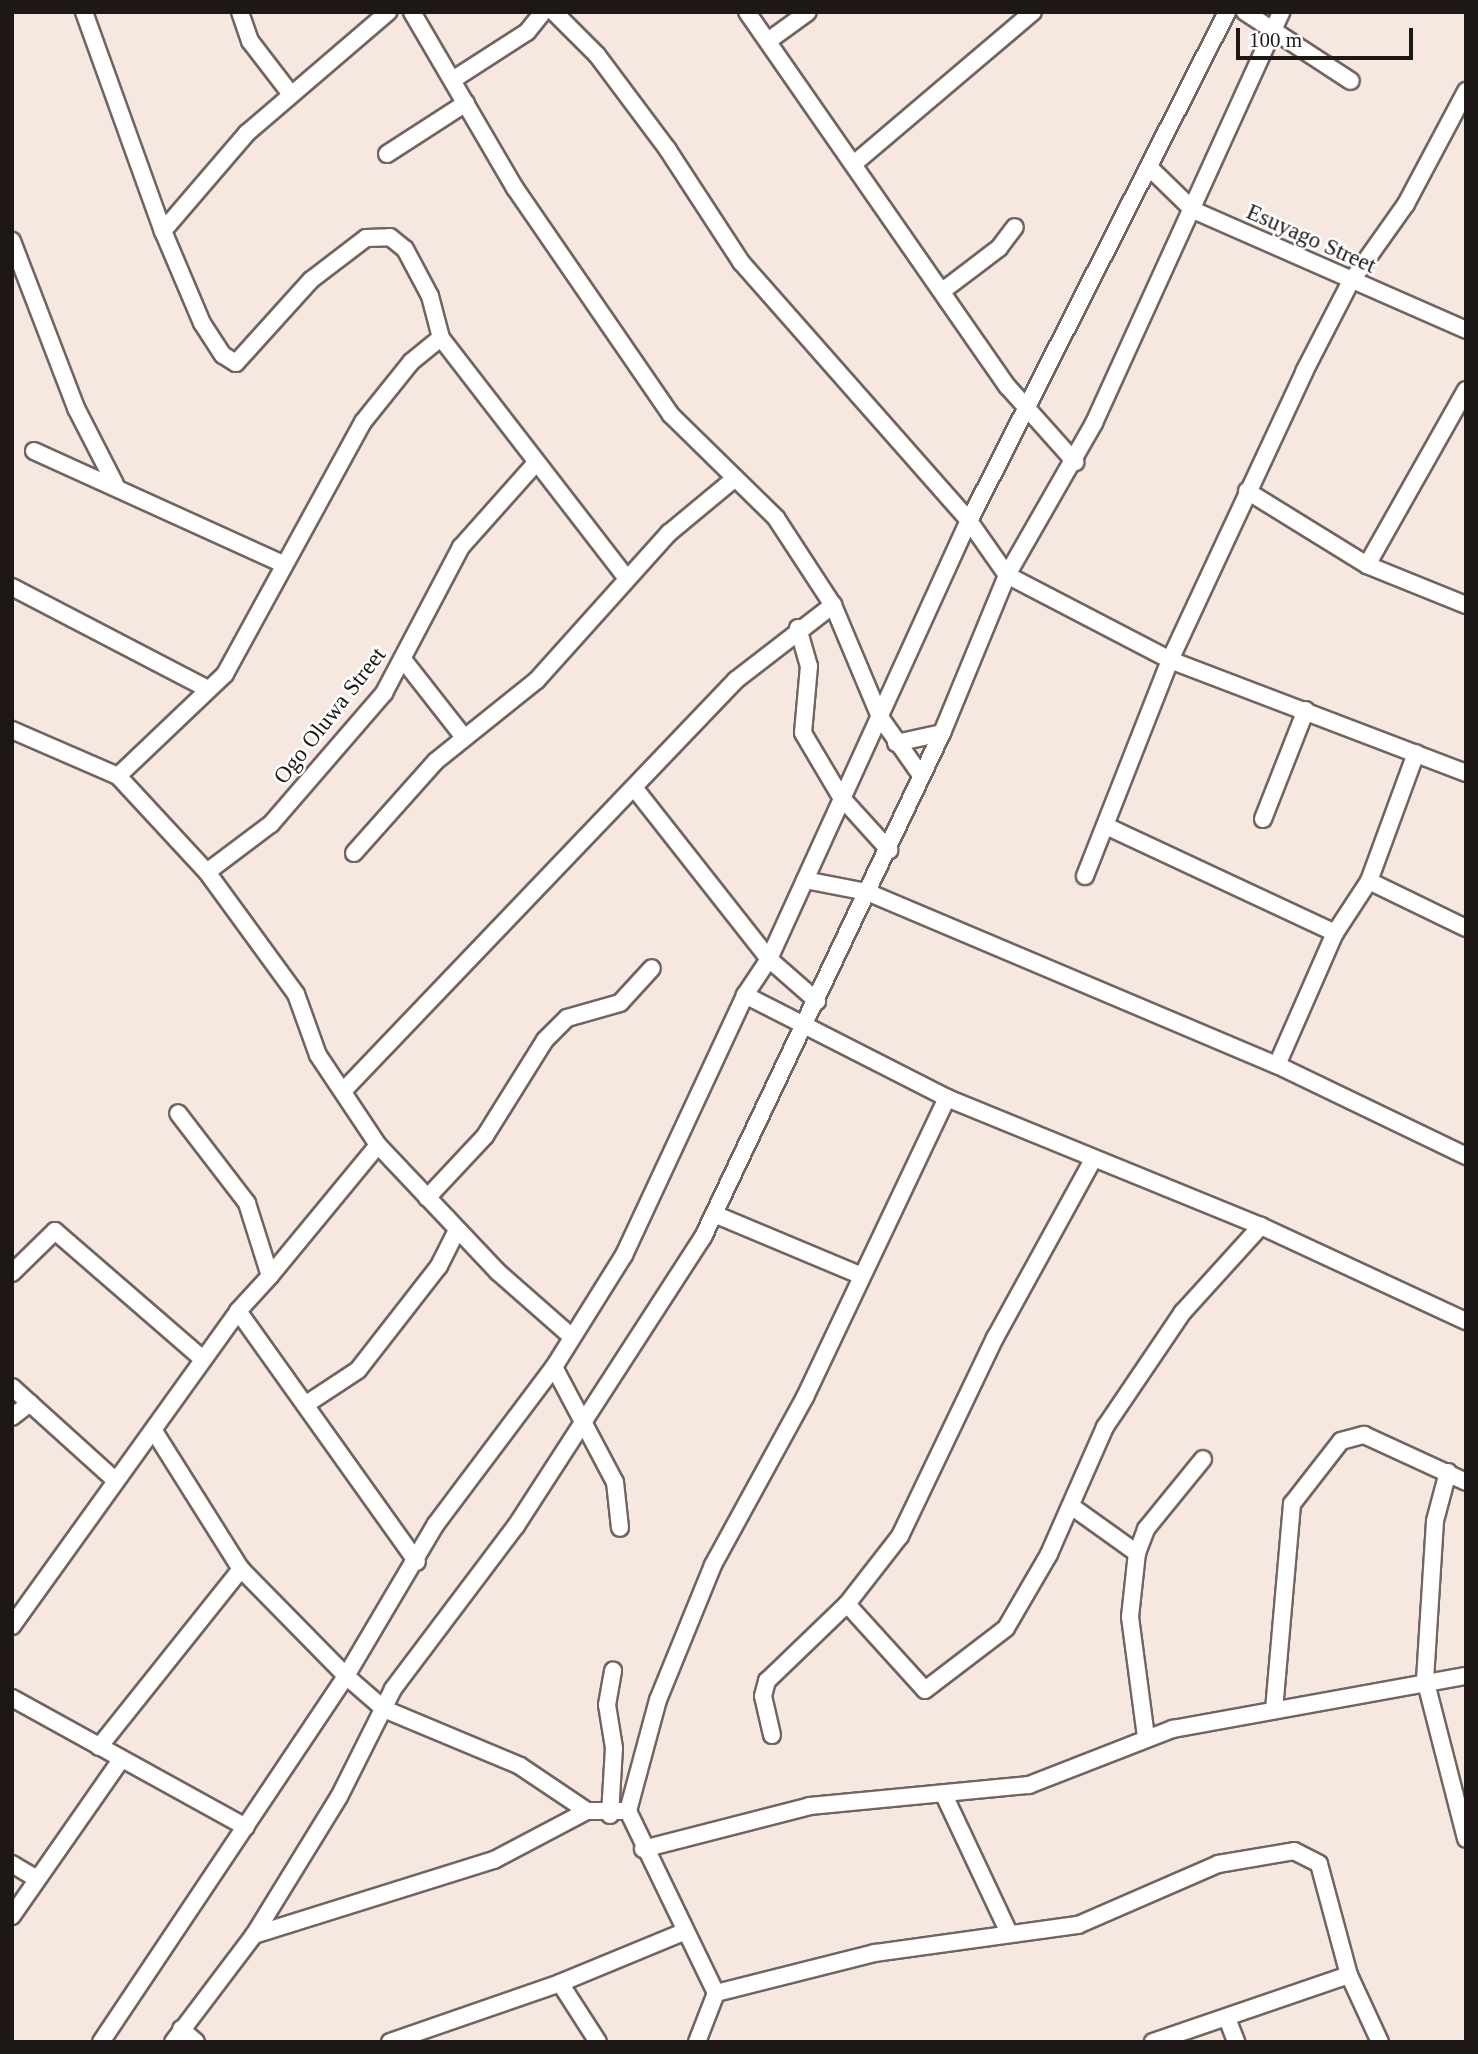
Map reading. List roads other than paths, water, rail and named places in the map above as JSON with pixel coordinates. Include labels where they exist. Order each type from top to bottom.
[{"type":"street","points":[[84,12],[163,231],[202,323],[236,363],[311,280],[377,236],[405,249],[430,296],[441,338],[534,466],[627,579]]},
{"type":"street","points":[[240,12],[250,41],[290,93]]},
{"type":"street","points":[[163,231],[290,93],[388,12]]},
{"type":"street","points":[[412,12],[454,79],[515,188],[671,415],[776,518],[832,605],[880,717],[920,774]]},
{"type":"street","points":[[454,79],[527,32],[543,12]]},
{"type":"street","points":[[554,12],[597,55],[668,150],[741,262],[969,521],[1007,575],[1170,660],[1462,768]]},
{"type":"street","points":[[747,12],[856,162],[1025,409],[1075,462]]},
{"type":"street","points":[[768,41],[808,12]]},
{"type":"street","points":[[856,162],[1032,12]]},
{"type":"street","points":[[101,2042],[346,1676],[417,1562],[436,1524],[554,1367],[635,1234],[745,995],[769,959],[969,521],[1151,169],[1227,12]]},
{"type":"street","points":[[1245,12],[1351,80]]},
{"type":"street","points":[[196,2042],[177,2036],[254,1935],[340,1797],[401,1676],[516,1526],[584,1424],[715,1213],[889,849],[920,774],[942,733],[1007,575],[1075,462],[1193,210],[1281,12]]},
{"type":"street","points":[[1085,876],[1170,660],[1247,491],[1350,283],[1406,204],[1466,91]]},
{"type":"street","points":[[387,154],[466,103]]},
{"type":"street","name":"Esuyago Street","points":[[1151,169],[1193,210],[1350,283],[1466,330]]},
{"type":"street","points":[[944,289],[999,248],[1015,227]]},
{"type":"street","points":[[12,241],[76,408],[115,484]]},
{"type":"street","points":[[118,776],[206,688],[225,674],[254,632],[281,563],[363,422],[411,362],[441,338]]},
{"type":"street","points":[[1367,565],[1466,390]]},
{"type":"street","points":[[34,451],[115,484],[281,563]]},
{"type":"street","name":"Ogo Oluwa Street","points":[[208,872],[280,815],[405,662],[461,547],[534,466]]},
{"type":"street","points":[[354,853],[463,736],[544,673],[669,533],[734,479]]},
{"type":"street","points":[[1247,491],[1367,565],[1466,606]]},
{"type":"street","points":[[12,587],[206,688]]},
{"type":"street","points":[[345,1089],[636,790],[736,680],[798,628],[832,605]]},
{"type":"street","points":[[798,628],[809,666],[803,733],[841,797],[889,849]]},
{"type":"street","points":[[405,662],[463,736]]},
{"type":"street","points":[[1263,819],[1306,710]]},
{"type":"street","points":[[12,730],[118,776],[208,872],[296,994],[318,1055],[345,1089],[378,1145],[457,1230],[572,1337]]},
{"type":"street","points":[[896,743],[942,733]]},
{"type":"street","points":[[1277,1065],[1335,933],[1370,881],[1416,753]]},
{"type":"street","points":[[636,790],[769,959],[817,1001]]},
{"type":"street","points":[[1106,826],[1335,933]]},
{"type":"street","points":[[805,880],[867,892],[1277,1065],[1466,1156]]},
{"type":"street","points":[[1370,881],[1466,928]]},
{"type":"street","points":[[427,1198],[485,1136],[545,1041],[567,1018],[620,1003],[652,968]]},
{"type":"street","points":[[745,995],[947,1098],[1093,1160],[1261,1226],[1466,1321]]},
{"type":"street","points":[[697,2042],[716,1993],[643,1849],[628,1811],[657,1700],[713,1565],[805,1397],[860,1275],[947,1098]]},
{"type":"street","points":[[178,1113],[247,1203],[270,1276]]},
{"type":"street","points":[[12,1626],[238,1311],[378,1145]]},
{"type":"street","points":[[772,1735],[763,1696],[767,1681],[847,1604],[900,1536],[995,1338],[1093,1160]]},
{"type":"street","points":[[715,1213],[860,1275]]},
{"type":"street","points":[[847,1604],[925,1690],[1006,1628],[1071,1506],[1105,1427],[1184,1312],[1261,1226]]},
{"type":"street","points":[[308,1403],[358,1370],[439,1266],[457,1230]]},
{"type":"street","points":[[12,1273],[55,1231],[203,1359]]},
{"type":"street","points":[[238,1311],[308,1403],[417,1562]]},
{"type":"street","points":[[554,1367],[615,1482],[620,1528]]},
{"type":"street","points":[[12,1387],[116,1481]]},
{"type":"street","points":[[12,1417],[30,1403]]},
{"type":"street","points":[[154,1431],[241,1569],[346,1676],[384,1709],[520,1766],[587,1811],[610,1815],[628,1811]]},
{"type":"street","points":[[1274,1710],[1295,1499],[1351,1434],[1448,1472],[1466,1482]]},
{"type":"street","points":[[1146,1737],[1130,1616],[1137,1553],[1146,1530],[1203,1459]]},
{"type":"street","points":[[1448,1472],[1433,1532],[1426,1686],[1466,1839]]},
{"type":"street","points":[[1071,1506],[1137,1553]]},
{"type":"street","points":[[99,1747],[241,1569]]},
{"type":"street","points":[[610,1815],[614,1748],[607,1705],[613,1671]]},
{"type":"street","points":[[643,1849],[810,1806],[945,1797],[1046,1781],[1146,1737],[1274,1710],[1426,1686],[1466,1676]]},
{"type":"street","points":[[12,1698],[246,1827]]},
{"type":"street","points":[[12,1916],[121,1760]]},
{"type":"street","points":[[945,1797],[1009,1933]]},
{"type":"street","points":[[254,1935],[494,1860],[587,1811]]},
{"type":"street","points":[[716,1993],[874,1953],[1078,1924],[1218,1864],[1294,1850],[1319,1864],[1349,1975],[1380,2042]]},
{"type":"street","points":[[12,1864],[37,1879]]},
{"type":"street","points":[[390,2042],[451,2024],[561,1983],[684,1932]]},
{"type":"street","points":[[1153,2042],[1349,1975]]},
{"type":"street","points":[[561,1983],[598,2042]]},
{"type":"street","points":[[1227,2018],[1236,2042]]}]
